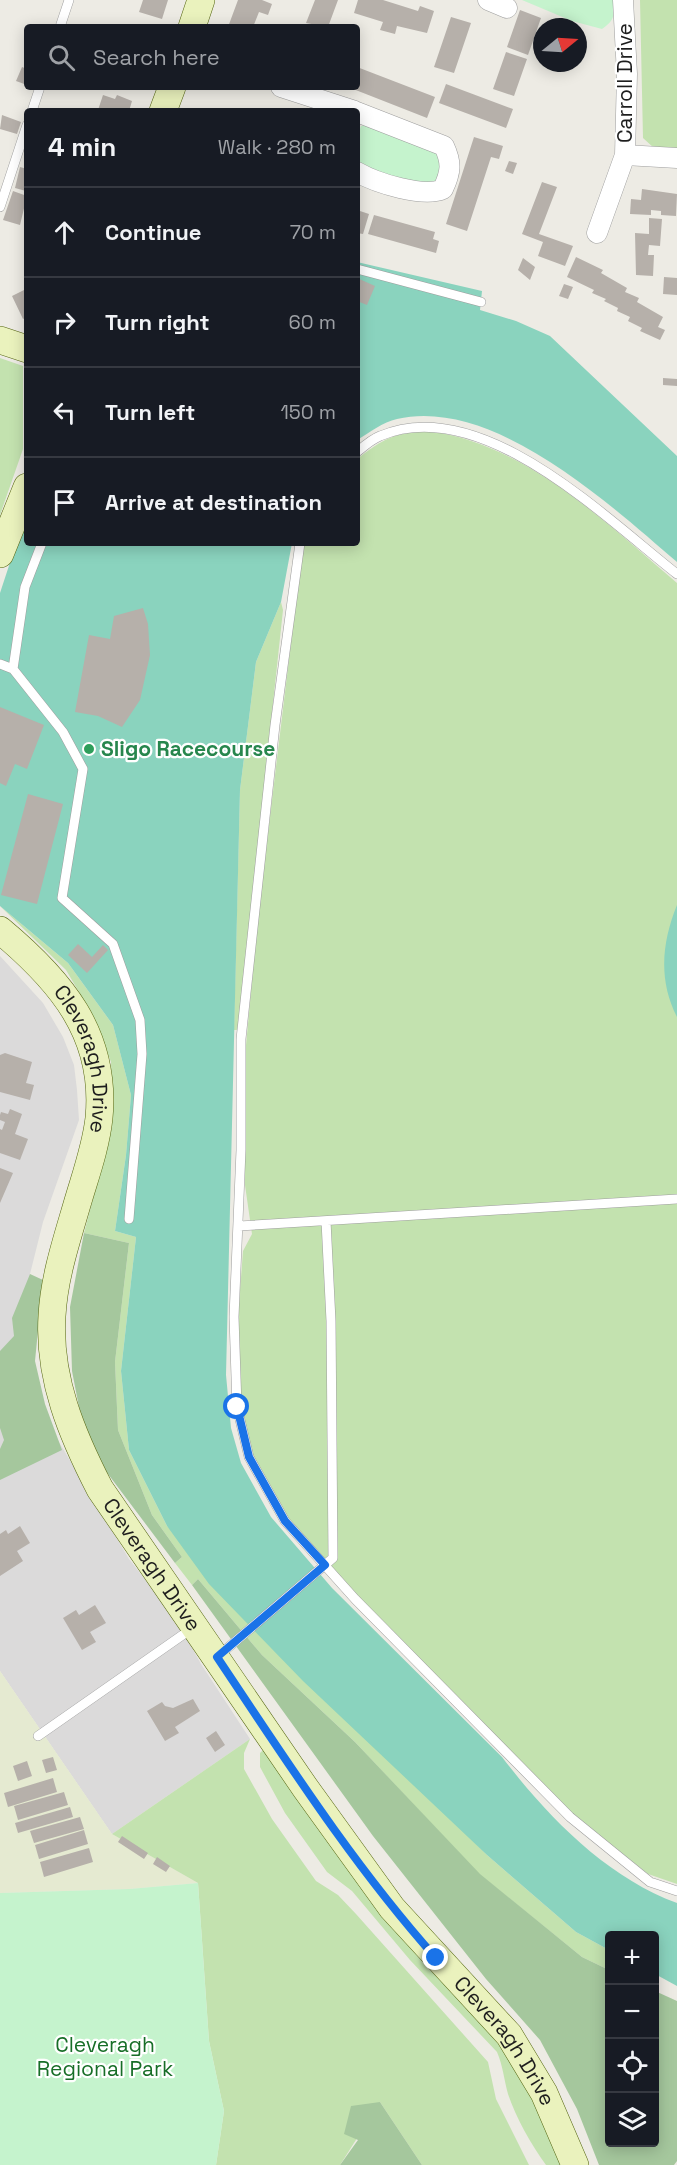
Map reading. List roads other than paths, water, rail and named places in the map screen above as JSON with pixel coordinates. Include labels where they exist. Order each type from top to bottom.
[{"type":"street","points":[[193,24],[201,0]]},
{"type":"street","points":[[488,0],[507,8]]},
{"type":"street","name":"Carroll Drive","points":[[597,233],[625,154],[627,74],[623,0]]},
{"type":"street","points":[[164,108],[171,90]]},
{"type":"street","points":[[290,90],[345,108]]},
{"type":"street","points":[[360,113],[444,146],[450,166],[443,189],[434,194],[413,191],[360,173]]},
{"type":"street","points":[[625,154],[677,158]]},
{"type":"street","points":[[0,340],[24,348]]},
{"type":"street","points":[[0,554],[24,494]]},
{"type":"street","name":"Cleveragh Drive","points":[[0,930],[33,957],[73,1005],[87,1034],[99,1076],[99,1118],[90,1162],[58,1272],[51,1317],[56,1378],[76,1444],[100,1489],[306,1789],[392,1908],[509,2035],[544,2093],[574,2165]]},
{"type":"lane","points":[[61,24],[69,0]]},
{"type":"lane","points":[[33,108],[39,90]]},
{"type":"lane","points":[[0,207],[24,134]]},
{"type":"lane","points":[[360,270],[481,302]]},
{"type":"lane","points":[[360,450],[378,436],[401,429],[428,427],[453,429],[510,450],[579,496],[677,574]]},
{"type":"lane","points":[[13,669],[25,587],[41,546]]},
{"type":"lane","points":[[300,546],[275,725],[242,1039],[239,1226],[234,1317],[237,1407],[249,1457],[285,1521],[570,1817],[650,1882],[677,1891]]},
{"type":"lane","points":[[0,663],[13,669],[63,732],[83,769],[62,898],[113,944],[140,1020],[142,1054],[129,1219]]},
{"type":"lane","points":[[239,1226],[677,1199]]},
{"type":"lane","points":[[217,1657],[333,1557],[331,1321],[326,1221]]},
{"type":"lane","points":[[38,1736],[196,1626]]},
{"type":"place","name":"Sligo Racecourse","points":[[89,749]]},
{"type":"park label","name":"Cleveragh Regional Park","points":[[105,2057]]}]
